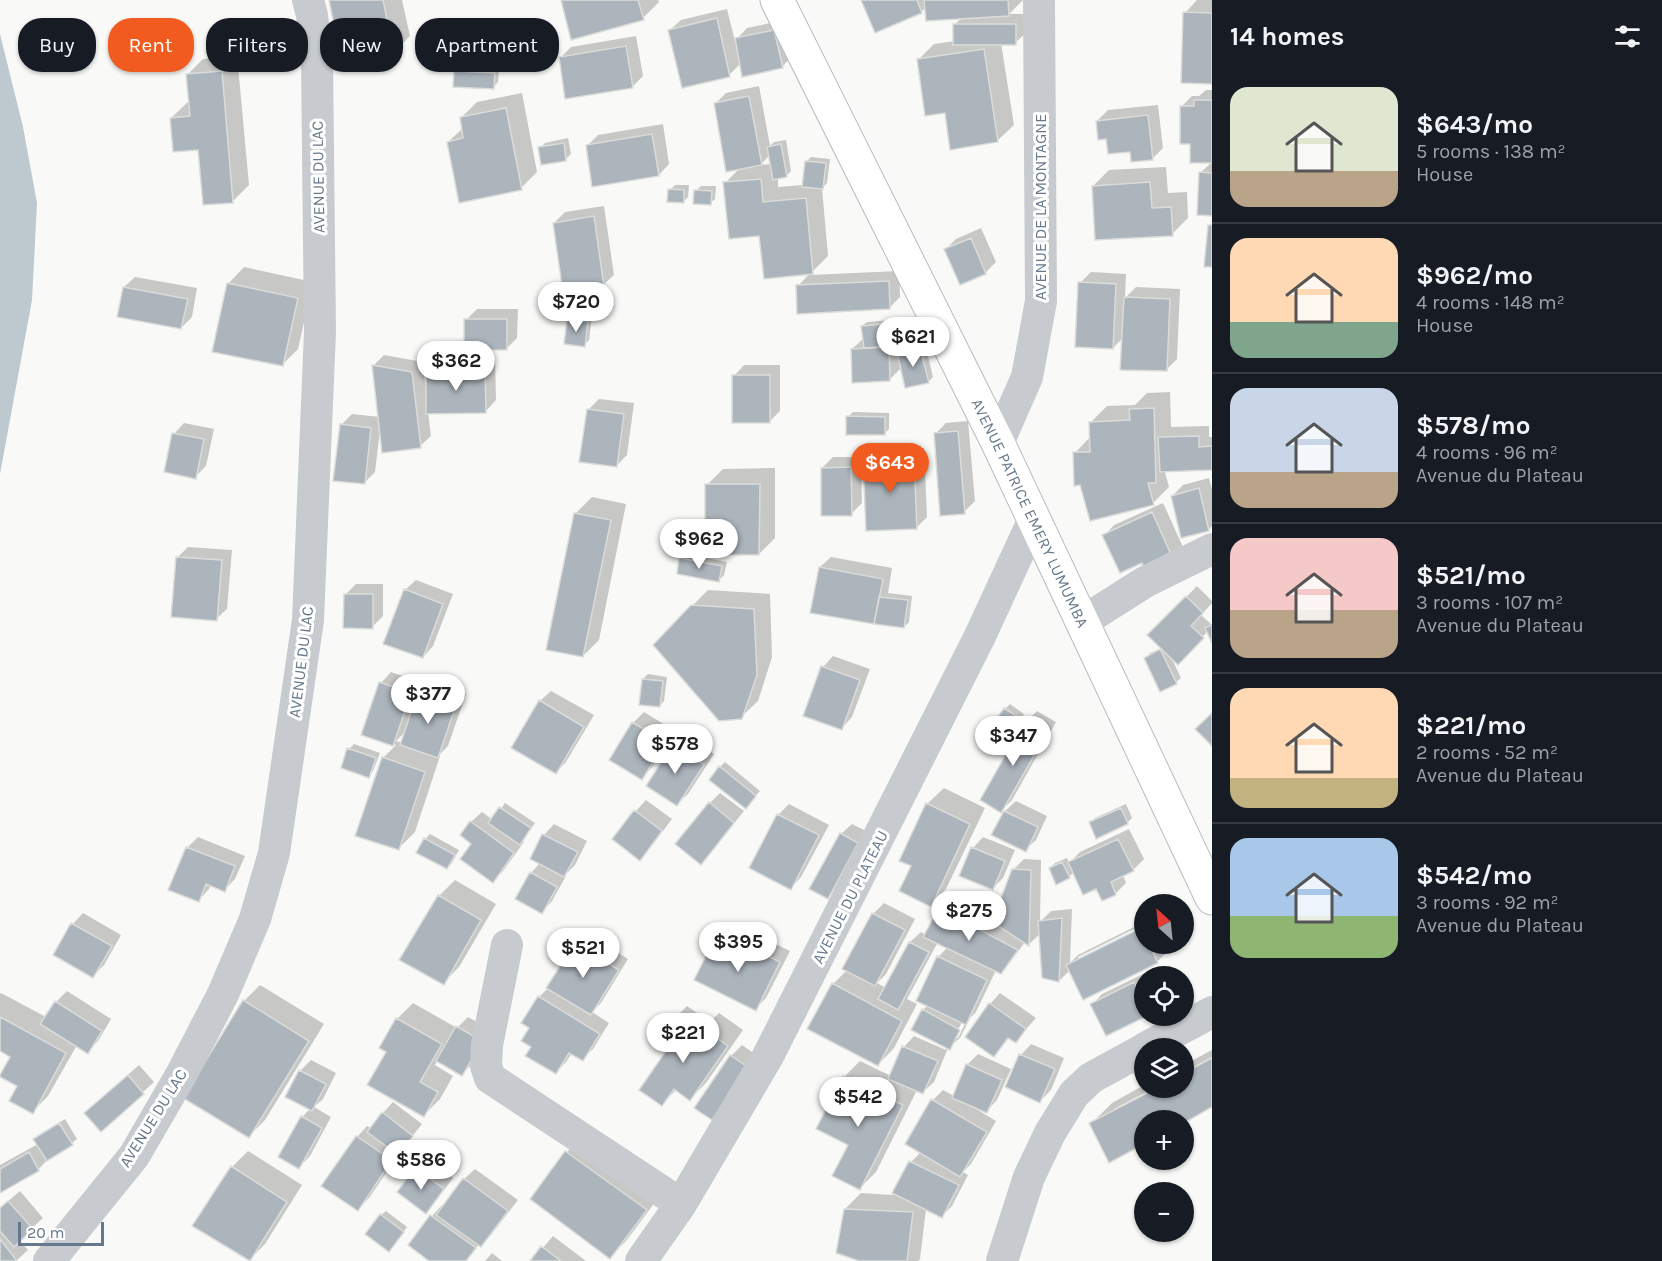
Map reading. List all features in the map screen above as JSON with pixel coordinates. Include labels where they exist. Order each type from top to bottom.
[{"type":"main road","name":"AVENUE PATRICE EMERY LUMUMBA","points":[[777,0],[998,443],[1212,898]]},
{"type":"street","name":"AVENUE DU LAC","points":[[48,1261],[134,1156],[181,1075],[223,994],[255,919],[274,853],[308,620],[320,331],[317,60],[308,0]]},
{"type":"street","name":"AVENUE DE LA MONTAGNE","points":[[998,443],[1027,377],[1041,301],[1039,0]]},
{"type":"street","name":"AVENUE DU PLATEAU","points":[[641,1261],[681,1204],[768,1056],[970,657],[1034,519]]},
{"type":"street","points":[[1082,622],[1145,582],[1212,549]]},
{"type":"street","points":[[507,945],[487,1045],[486,1066],[490,1078],[681,1204]]},
{"type":"street","points":[[1165,1038],[1212,1012]]},
{"type":"street","points":[[1002,1261],[1029,1177],[1050,1133],[1074,1094],[1091,1078],[1134,1055]]},
{"type":"shaded area","points":[[0,34],[23,127],[37,203],[32,300],[0,474]]},
{"type":"building","points":[[329,0],[383,0],[387,18],[333,18]]},
{"type":"building","points":[[561,0],[638,0],[644,20],[571,40]]},
{"type":"building","points":[[861,0],[917,0],[922,13],[875,33]]},
{"type":"building","points":[[924,0],[1008,0],[1009,16],[926,21]]},
{"type":"building","points":[[1183,12],[1212,13],[1212,84],[1181,83]]},
{"type":"building","points":[[717,18],[730,77],[682,88],[668,30]]},
{"type":"building","points":[[953,24],[1016,24],[1016,45],[953,45]]},
{"type":"building","points":[[774,30],[783,68],[742,77],[735,38]]},
{"type":"building","points":[[626,46],[633,88],[565,99],[559,57]]},
{"type":"building","points":[[984,49],[998,142],[950,150],[945,113],[925,116],[917,59]]},
{"type":"building","points":[[222,72],[233,203],[203,205],[198,150],[173,152],[170,118],[190,116],[186,74]]},
{"type":"building","points":[[454,72],[495,73],[494,89],[453,87]]},
{"type":"building","points":[[749,96],[762,165],[726,172],[714,103]]},
{"type":"building","points":[[1194,100],[1212,100],[1212,163],[1190,163],[1190,144],[1180,144],[1180,106],[1194,106]]},
{"type":"building","points":[[506,108],[522,190],[459,203],[447,142],[463,138],[460,117]]},
{"type":"building","points":[[1148,115],[1153,160],[1131,162],[1130,152],[1108,154],[1106,139],[1098,140],[1096,121]]},
{"type":"building","points":[[652,134],[659,176],[592,187],[586,145]]},
{"type":"building","points":[[564,143],[566,161],[541,165],[538,147]]},
{"type":"building","points":[[781,144],[787,177],[773,180],[767,147]]},
{"type":"building","points":[[805,161],[826,163],[823,189],[802,187]]},
{"type":"building","points":[[1199,172],[1212,173],[1212,216],[1197,215]]},
{"type":"building","points":[[761,179],[763,202],[806,198],[813,274],[764,279],[759,236],[729,239],[723,182]]},
{"type":"building","points":[[1150,182],[1152,208],[1171,207],[1173,236],[1095,240],[1092,186]]},
{"type":"building","points":[[668,189],[684,190],[684,203],[667,202]]},
{"type":"building","points":[[694,190],[712,191],[711,205],[693,204]]},
{"type":"building","points":[[594,216],[604,287],[563,293],[553,223]]},
{"type":"building","points":[[1208,225],[1212,225],[1212,267],[1204,267]]},
{"type":"building","points":[[971,238],[986,274],[960,285],[944,249]]},
{"type":"building","points":[[889,281],[890,309],[797,314],[796,285]]},
{"type":"building","points":[[1078,282],[1116,284],[1113,349],[1075,347]]},
{"type":"building","points":[[227,283],[298,298],[283,366],[212,352]]},
{"type":"building","points":[[123,287],[188,299],[181,329],[117,317]]},
{"type":"building","points":[[1124,297],[1170,299],[1167,371],[1120,370]]},
{"type":"building","points":[[464,319],[507,319],[507,350],[464,350]]},
{"type":"building","points":[[567,319],[588,321],[585,347],[564,344]]},
{"type":"building","points":[[896,323],[897,346],[864,348],[861,326]]},
{"type":"building","points":[[889,347],[890,381],[852,383],[851,349]]},
{"type":"building","points":[[920,348],[929,383],[905,388],[897,352]]},
{"type":"building","points":[[372,365],[412,372],[421,448],[382,453]]},
{"type":"building","points":[[485,370],[486,413],[426,414],[426,371]]},
{"type":"building","points":[[732,375],[770,375],[770,423],[732,423]]},
{"type":"building","points":[[1154,408],[1156,483],[1148,483],[1154,505],[1090,521],[1080,485],[1074,486],[1073,452],[1090,452],[1089,422],[1130,420],[1129,409]]},
{"type":"building","points":[[587,409],[624,414],[617,467],[579,462]]},
{"type":"building","points":[[846,416],[885,417],[885,435],[846,435]]},
{"type":"building","points":[[340,424],[371,428],[365,484],[333,481]]},
{"type":"building","points":[[958,431],[965,514],[940,516],[934,433]]},
{"type":"building","points":[[172,433],[204,439],[196,479],[164,472]]},
{"type":"building","points":[[1199,436],[1199,447],[1212,446],[1212,470],[1160,472],[1158,437]]},
{"type":"building","points":[[914,458],[917,529],[866,531],[863,460]]},
{"type":"building","points":[[851,467],[852,516],[821,516],[821,468]]},
{"type":"building","points":[[705,484],[760,484],[759,555],[705,555]]},
{"type":"building","points":[[1199,488],[1209,531],[1181,538],[1171,496]]},
{"type":"building","points":[[1152,512],[1173,559],[1146,572],[1142,563],[1120,573],[1102,535]]},
{"type":"building","points":[[574,513],[611,520],[583,657],[546,650]]},
{"type":"building","points":[[176,557],[222,560],[217,621],[171,617]]},
{"type":"building","points":[[679,558],[722,566],[719,582],[677,574]]},
{"type":"building","points":[[819,567],[883,579],[874,624],[810,613]]},
{"type":"building","points":[[404,589],[443,604],[423,658],[383,644]]},
{"type":"building","points":[[344,594],[373,594],[373,629],[343,628]]},
{"type":"building","points":[[1186,596],[1203,613],[1191,626],[1204,638],[1178,665],[1147,635]]},
{"type":"building","points":[[879,597],[908,600],[904,628],[874,624]]},
{"type":"building","points":[[691,605],[754,609],[757,675],[742,719],[719,721],[653,645]]},
{"type":"building","points":[[1212,625],[1212,643],[1205,628]]},
{"type":"building","points":[[1160,649],[1177,684],[1160,692],[1144,658]]},
{"type":"building","points":[[821,666],[860,680],[842,730],[803,716]]},
{"type":"building","points":[[642,679],[663,681],[660,707],[639,705]]},
{"type":"building","points":[[379,682],[411,693],[393,746],[361,735]]},
{"type":"building","points":[[418,692],[456,705],[438,758],[400,745]]},
{"type":"building","points":[[539,700],[584,727],[556,774],[511,748]]},
{"type":"building","points":[[1004,708],[1021,719],[999,752],[981,741]]},
{"type":"building","points":[[1212,713],[1212,746],[1195,729]]},
{"type":"building","points":[[1025,721],[1047,733],[1001,813],[980,800]]},
{"type":"building","points":[[632,722],[665,742],[642,780],[609,760]]},
{"type":"building","points":[[673,744],[704,765],[677,806],[646,786]]},
{"type":"building","points":[[347,748],[376,758],[369,778],[341,768]]},
{"type":"building","points":[[382,757],[425,772],[399,850],[355,836]]},
{"type":"building","points":[[719,766],[756,796],[746,809],[709,780]]},
{"type":"building","points":[[709,802],[734,823],[701,865],[675,844]]},
{"type":"building","points":[[926,803],[970,824],[931,907],[899,891],[911,866],[899,861]]},
{"type":"building","points":[[499,807],[531,828],[520,845],[488,823]]},
{"type":"building","points":[[1121,808],[1128,824],[1096,839],[1089,822]]},
{"type":"building","points":[[634,810],[662,831],[640,861],[612,839]]},
{"type":"building","points":[[1004,811],[1038,827],[1026,852],[991,835]]},
{"type":"building","points":[[777,814],[819,835],[791,890],[749,868]]},
{"type":"building","points":[[470,821],[514,853],[493,883],[460,859],[471,844],[460,835]]},
{"type":"building","points":[[840,833],[858,843],[828,899],[809,889]]},
{"type":"building","points":[[542,834],[578,852],[564,877],[530,859]]},
{"type":"building","points":[[424,838],[455,855],[447,869],[416,853]]},
{"type":"building","points":[[1118,839],[1134,871],[1111,882],[1116,895],[1102,901],[1096,889],[1083,895],[1068,862]]},
{"type":"building","points":[[186,847],[235,866],[225,892],[206,884],[199,902],[168,890]]},
{"type":"building","points":[[971,847],[1005,861],[993,890],[959,876]]},
{"type":"building","points":[[1062,862],[1070,878],[1056,885],[1049,868]]},
{"type":"building","points":[[1012,869],[1031,870],[1029,946],[992,922]]},
{"type":"building","points":[[530,872],[557,887],[542,914],[515,899]]},
{"type":"building","points":[[438,895],[481,920],[444,985],[399,960]]},
{"type":"building","points":[[939,908],[1018,950],[1001,974],[923,937]]},
{"type":"building","points":[[872,913],[905,930],[875,986],[842,969]]},
{"type":"building","points":[[1062,918],[1059,982],[1042,978],[1038,921]]},
{"type":"building","points":[[71,923],[112,946],[93,978],[53,955]]},
{"type":"building","points":[[1134,931],[1134,954],[1154,954],[1158,963],[1152,966],[1134,966],[1134,975],[1083,1000],[1066,965]]},
{"type":"building","points":[[727,936],[780,962],[756,1011],[694,980],[707,954],[716,958]]},
{"type":"building","points":[[909,942],[929,952],[898,1010],[878,999]]},
{"type":"building","points":[[575,943],[619,970],[591,1015],[546,988]]},
{"type":"building","points":[[937,956],[987,980],[966,1025],[916,1001]]},
{"type":"building","points":[[1134,982],[1134,1022],[1106,1036],[1090,1004]]},
{"type":"building","points":[[832,983],[902,1021],[878,1066],[807,1029]]},
{"type":"building","points":[[538,996],[600,1034],[583,1061],[569,1053],[556,1074],[525,1056],[531,1047],[521,1041],[529,1028],[521,1023]]},
{"type":"building","points":[[243,1000],[309,1041],[249,1138],[183,1098]]},
{"type":"building","points":[[55,1001],[102,1031],[88,1054],[40,1024]]},
{"type":"building","points":[[989,1003],[1026,1029],[1016,1043],[1008,1038],[994,1057],[965,1037]]},
{"type":"building","points":[[922,1009],[960,1030],[950,1050],[911,1030]]},
{"type":"building","points":[[0,1017],[66,1053],[33,1114],[9,1101],[17,1086],[0,1077],[10,1057],[0,1051]]},
{"type":"building","points":[[396,1018],[442,1044],[420,1082],[438,1092],[424,1117],[367,1085],[386,1052],[379,1048]]},
{"type":"building","points":[[670,1021],[695,1038],[702,1028],[728,1046],[690,1101],[674,1089],[662,1106],[639,1090],[673,1041],[661,1033]]},
{"type":"building","points":[[456,1026],[482,1041],[462,1076],[436,1061]]},
{"type":"building","points":[[902,1046],[938,1061],[923,1094],[888,1079]]},
{"type":"building","points":[[1019,1054],[1055,1069],[1040,1103],[1005,1087]]},
{"type":"building","points":[[730,1055],[749,1068],[712,1120],[694,1108]]},
{"type":"building","points":[[1212,1058],[1212,1107],[1194,1117],[1194,1110],[1134,1110],[1134,1149],[1109,1163],[1089,1123],[1138,1098],[1194,1098],[1194,1068]]},
{"type":"building","points":[[966,1064],[1002,1080],[987,1113],[952,1098]]},
{"type":"building","points":[[299,1070],[326,1084],[312,1111],[285,1097]]},
{"type":"building","points":[[128,1075],[144,1094],[101,1132],[84,1113]]},
{"type":"building","points":[[843,1076],[903,1105],[860,1190],[832,1176],[848,1145],[816,1129]]},
{"type":"building","points":[[931,1099],[987,1132],[960,1177],[905,1144]]},
{"type":"building","points":[[382,1112],[413,1136],[398,1155],[367,1132]]},
{"type":"building","points":[[301,1116],[322,1128],[299,1169],[278,1157]]},
{"type":"building","points":[[59,1123],[73,1145],[47,1161],[33,1139]]},
{"type":"building","points":[[356,1136],[392,1160],[358,1211],[321,1186]]},
{"type":"building","points":[[565,1151],[647,1210],[610,1259],[530,1199]]},
{"type":"building","points":[[29,1152],[39,1171],[0,1193],[0,1169]]},
{"type":"building","points":[[909,1161],[959,1185],[942,1218],[892,1193]]},
{"type":"building","points":[[231,1166],[287,1202],[250,1261],[192,1226]]},
{"type":"building","points":[[415,1168],[444,1189],[426,1214],[397,1192]]},
{"type":"building","points":[[463,1178],[508,1211],[481,1247],[436,1215]]},
{"type":"building","points":[[8,1201],[33,1229],[14,1247],[0,1231],[0,1208]]},
{"type":"building","points":[[844,1209],[913,1212],[907,1261],[859,1261],[836,1253]]},
{"type":"building","points":[[380,1214],[404,1232],[389,1252],[365,1234]]},
{"type":"building","points":[[430,1215],[476,1248],[466,1261],[429,1261],[408,1245]]},
{"type":"building","points":[[0,1239],[17,1261],[0,1261]]},
{"type":"building","points":[[541,1246],[561,1261],[530,1261]]}]
